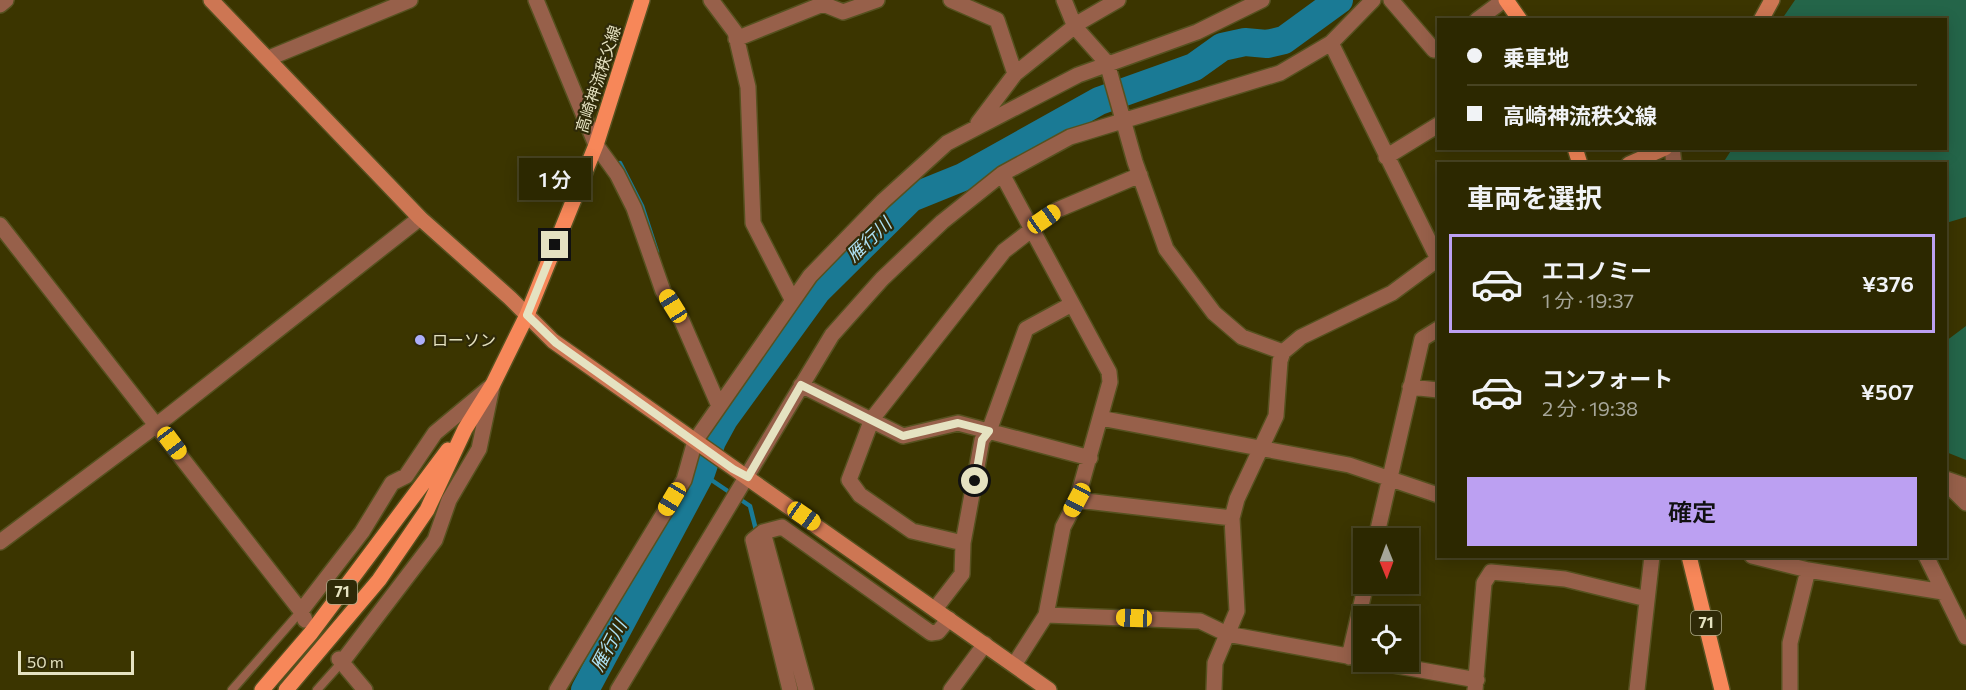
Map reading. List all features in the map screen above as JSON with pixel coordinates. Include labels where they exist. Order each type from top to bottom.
[{"type":"main road","name":"高崎神流秩父線","points":[[262,690],[311,633],[465,429],[493,384],[527,315],[596,145],[642,0]]},
{"type":"main road","points":[[1505,0],[1518,18]]},
{"type":"main road","name":"高崎神流秩父線","points":[[286,690],[385,571],[427,510],[465,429]]},
{"type":"main road","name":"71","points":[[1689,558],[1722,690]]},
{"type":"street","points":[[0,5],[6,0]]},
{"type":"street","points":[[211,0],[420,218],[556,343],[1049,690]]},
{"type":"street","points":[[269,58],[410,0]]},
{"type":"street","points":[[536,0],[596,145],[617,174],[634,208],[663,291],[682,321],[719,406]]},
{"type":"street","points":[[711,0],[735,32],[748,87],[753,223],[792,299]]},
{"type":"street","points":[[736,39],[823,2],[843,12],[877,0]]},
{"type":"street","points":[[951,0],[997,20],[1015,74]]},
{"type":"street","points":[[1064,0],[1075,27],[1107,63],[1140,175],[1166,249],[1214,313],[1242,337],[1283,352]]},
{"type":"street","points":[[975,128],[1015,74],[1075,27],[1118,0]]},
{"type":"street","points":[[557,690],[684,480],[695,441],[810,276],[883,201],[946,143],[1078,75],[1197,32],[1262,0]]},
{"type":"street","points":[[618,690],[832,335],[882,279],[942,222],[1002,174],[1070,137],[1280,73],[1330,43],[1373,0]]},
{"type":"street","points":[[1391,0],[1434,50],[1437,48]]},
{"type":"street","points":[[1480,18],[1505,0]]},
{"type":"street","points":[[1762,18],[1772,0]]},
{"type":"street","points":[[1330,43],[1437,257]]},
{"type":"street","points":[[1386,157],[1437,126]]},
{"type":"street","points":[[1634,162],[1660,150]]},
{"type":"street","points":[[1002,174],[1109,372],[1110,382],[1077,500],[1063,527],[1047,615],[1014,665]]},
{"type":"street","points":[[963,543],[912,531],[860,495],[849,480],[872,419],[1004,251],[1057,210],[1140,175]]},
{"type":"street","points":[[0,542],[158,424],[420,218]]},
{"type":"street","points":[[0,225],[158,424],[303,615],[362,532],[392,483],[406,476],[435,433],[493,384]]},
{"type":"street","points":[[1214,690],[1215,663],[1237,612],[1232,518],[1237,499],[1276,416],[1280,361],[1283,352],[1301,337],[1392,293],[1437,260]]},
{"type":"street","points":[[935,609],[962,574],[963,543],[982,440],[989,431],[1026,329],[1072,304]]},
{"type":"street","points":[[1378,528],[1422,339],[1437,330]]},
{"type":"street","points":[[365,690],[340,661],[435,540],[447,512],[449,500],[479,449],[493,384]]},
{"type":"street","points":[[801,385],[903,436],[958,423],[1090,458]]},
{"type":"street","points":[[1410,387],[1437,390]]},
{"type":"street","points":[[1100,418],[1348,465],[1437,495]]},
{"type":"street","points":[[1947,481],[1966,486]]},
{"type":"street","points":[[1947,482],[1966,502]]},
{"type":"street","points":[[1077,500],[1232,518]]},
{"type":"street","points":[[790,690],[753,540],[763,532],[782,527],[931,633],[938,632],[949,619]]},
{"type":"street","points":[[763,532],[806,690]]},
{"type":"street","points":[[1637,690],[1652,558]]},
{"type":"street","points":[[1760,558],[1808,570],[1943,592]]},
{"type":"street","points":[[1927,558],[1966,637]]},
{"type":"street","points":[[1790,690],[1790,643],[1808,570]]},
{"type":"street","points":[[1419,672],[1476,685],[1484,582],[1491,572],[1565,579],[1647,599]]},
{"type":"street","points":[[1047,615],[1200,621],[1227,634],[1353,657]]},
{"type":"street","points":[[951,690],[985,644]]},
{"type":"lane","points":[[232,690],[303,615]]},
{"type":"lane","points":[[317,690],[340,661]]},
{"type":"green space","points":[[1795,0],[1966,0],[1966,217],[1947,223],[1947,162],[1724,162],[1731,150],[1947,150],[1947,18],[1783,18]]},
{"type":"green space","points":[[1966,326],[1966,460],[1947,452],[1947,340]]},
{"type":"waterway","name":"雁行川","points":[[585,690],[701,473],[712,441],[724,419],[817,291],[911,198],[963,177],[1099,101],[1194,67],[1222,47],[1245,42],[1267,44],[1284,40],[1339,0]]},
{"type":"waterway","points":[[620,163],[642,206],[657,252]]},
{"type":"waterway","points":[[701,473],[750,506],[757,534]]},
{"type":"tunnel","points":[[305,620],[339,659]]},
{"type":"place","name":"ローソン","points":[[420,340]]},
{"type":"route","points":[[555,245],[527,315],[556,343],[733,469],[748,477],[801,385],[903,436],[958,423],[989,431],[982,440],[975,481]]}]
